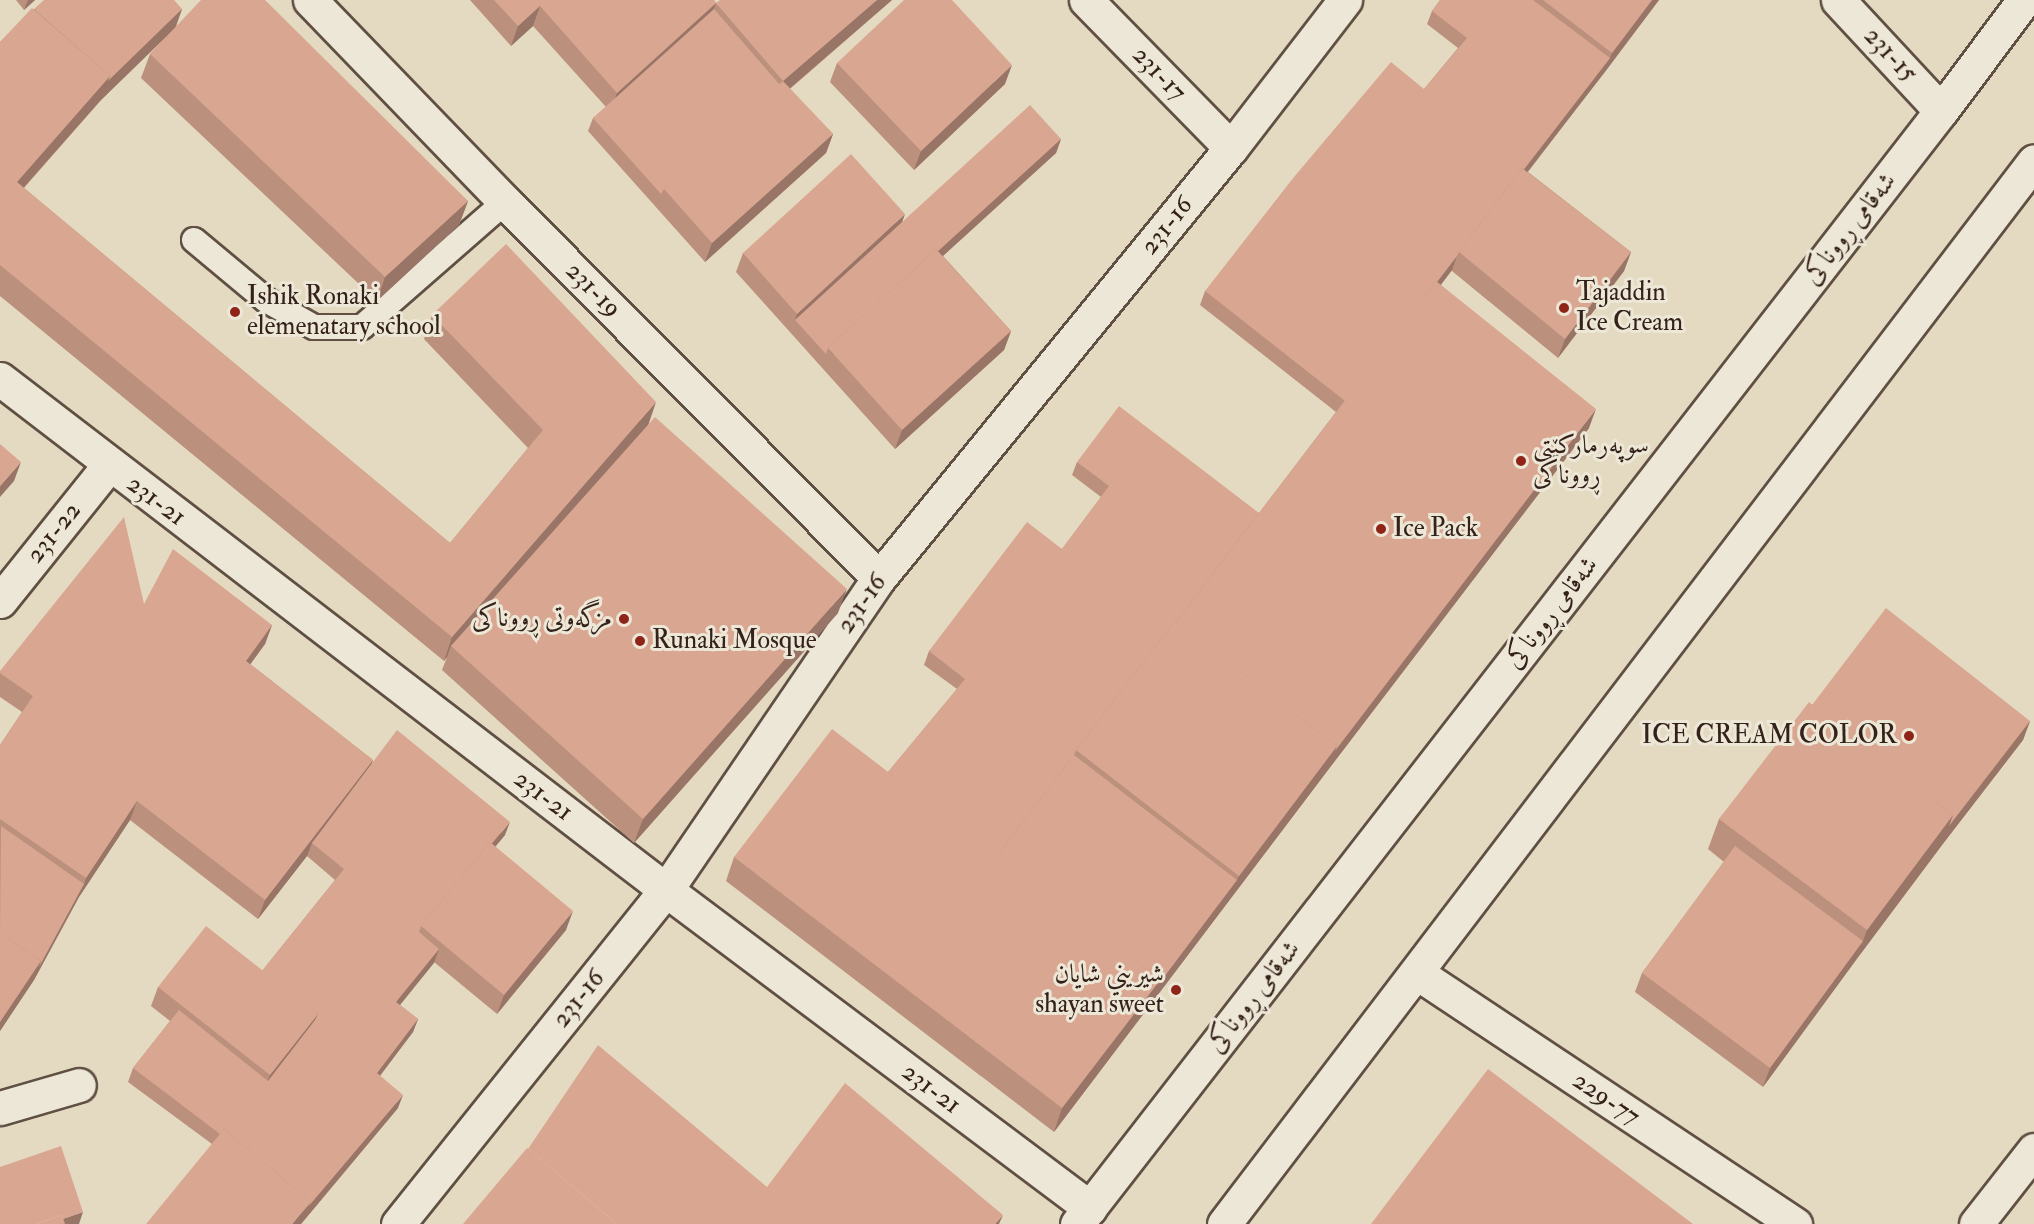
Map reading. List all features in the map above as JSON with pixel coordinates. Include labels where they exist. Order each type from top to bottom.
[{"type":"street","name":"231-19","points":[[310,0],[505,202],[879,578]]},
{"type":"street","name":"231-17","points":[[1086,0],[1231,148]]},
{"type":"street","name":"231-16","points":[[398,1224],[666,890],[879,578],[1231,148],[1345,0]]},
{"type":"street","name":"231-15","points":[[1838,0],[1941,111]]},
{"type":"street","name":"شەقامی ڕووناکی","points":[[1084,1216],[1941,111],[2024,0]]},
{"type":"street","points":[[1224,1224],[2032,167]]},
{"type":"street","name":"231-21","points":[[0,379],[109,465],[666,890],[1084,1216]]},
{"type":"street","name":"231-22","points":[[0,601],[109,465]]},
{"type":"street","name":"229-77","points":[[1417,973],[1795,1224]]},
{"type":"street","points":[[0,1108],[79,1085]]},
{"type":"street","points":[[1976,1224],[2034,1150]]},
{"type":"lane","points":[[194,240],[266,300],[314,327],[362,327],[505,202]]},
{"type":"building","points":[[44,0],[174,0],[182,9],[108,81],[110,76],[34,9]]},
{"type":"building","points":[[201,0],[265,0],[468,201],[385,277],[150,54]]},
{"type":"building","points":[[494,0],[714,0],[716,3],[617,93],[540,6],[518,26]]},
{"type":"building","points":[[720,0],[877,0],[783,81],[716,3]]},
{"type":"building","points":[[904,0],[952,0],[1012,65],[921,151],[837,63]]},
{"type":"building","points":[[1440,0],[1533,0],[1610,58],[1524,169],[1522,168],[1345,401],[1205,291],[1294,177],[1391,62],[1424,89],[1467,38],[1432,11]]},
{"type":"building","points":[[1543,0],[1652,0],[1612,53]]},
{"type":"building","points":[[32,8],[110,76],[17,182],[450,543],[543,430],[432,315],[506,244],[656,402],[452,637],[0,265],[0,42]]},
{"type":"building","points":[[714,9],[780,85],[661,194],[593,118]]},
{"type":"building","points":[[783,81],[833,134],[712,243],[664,189]]},
{"type":"building","points":[[1030,105],[1061,139],[938,251],[936,249],[828,348],[826,354],[795,320]]},
{"type":"building","points":[[851,154],[905,214],[797,314],[743,253]]},
{"type":"building","points":[[1522,168],[1631,252],[1565,339],[1459,252]]},
{"type":"building","points":[[936,249],[1011,331],[902,430],[828,348]]},
{"type":"building","points":[[1436,281],[1596,409],[1335,751],[1337,746],[1176,622]]},
{"type":"building","points":[[1119,406],[1259,513],[997,856],[888,772],[965,679],[929,651],[1027,522],[1062,549],[1109,486],[1077,462]]},
{"type":"building","name":"Runaki Mosque","points":[[655,417],[847,589],[643,819],[451,646]]},
{"type":"building","points":[[0,444],[21,462],[0,486]]},
{"type":"building","points":[[124,517],[144,604],[173,549],[272,625],[246,661],[373,760],[265,900],[137,801],[86,878],[0,819],[0,745],[33,696],[0,671]]},
{"type":"building","points":[[1886,608],[2030,721],[1949,826],[1953,815],[1812,705]]},
{"type":"building","points":[[1175,621],[1337,746],[1239,876],[1076,750]]},
{"type":"building","points":[[1809,702],[1953,815],[1867,930],[1719,819]]},
{"type":"building","points":[[832,729],[1160,980],[1062,1108],[734,857]]},
{"type":"building","points":[[397,730],[510,822],[491,844],[490,842],[421,926],[419,932],[439,949],[396,1002],[418,1019],[377,1073],[403,1095],[308,1207],[311,1202],[224,1129],[220,1134],[133,1068],[179,1010],[268,1081],[318,1014],[262,971],[344,869],[312,843]]},
{"type":"building","points":[[1074,755],[1237,880],[1158,985],[1160,980],[997,856]]},
{"type":"building","points":[[1,826],[84,884],[39,967],[41,961],[0,933]]},
{"type":"building","points":[[490,842],[573,911],[504,995],[421,926]]},
{"type":"building","points":[[1735,846],[1863,941],[1770,1068],[1642,973]]},
{"type":"building","points":[[206,926],[318,1014],[270,1075],[158,987]]},
{"type":"building","points":[[0,933],[41,961],[0,1022]]},
{"type":"building","points":[[598,1045],[767,1187],[845,1083],[1003,1215],[995,1224],[617,1224],[528,1149]]},
{"type":"building","points":[[1488,1069],[1693,1224],[1371,1224]]},
{"type":"building","points":[[224,1129],[311,1202],[292,1224],[146,1224]]},
{"type":"building","points":[[61,1146],[83,1212],[63,1219],[62,1215],[36,1224],[0,1224],[0,1167]]},
{"type":"building","points":[[527,1148],[617,1224],[463,1224]]},
{"type":"building","points":[[62,1215],[65,1224],[36,1224]]},
{"type":"place","name":"Tajaddin Ice Cream","points":[[1564,308]]},
{"type":"place","name":"Ishik Ronaki elemenatary school","points":[[235,312]]},
{"type":"place","name":"سوپەرمارکێتی ڕووناکی","points":[[1521,461]]},
{"type":"place","name":"Ice Pack","points":[[1381,529]]},
{"type":"place","name":"مزگەوتی ڕووناکی","points":[[624,619]]},
{"type":"place","name":"Runaki Mosque","points":[[640,641]]},
{"type":"place","name":"ICE CREAM COLOR","points":[[1909,736]]},
{"type":"place","name":"شيريني شايان shayan sweet","points":[[1176,990]]}]
